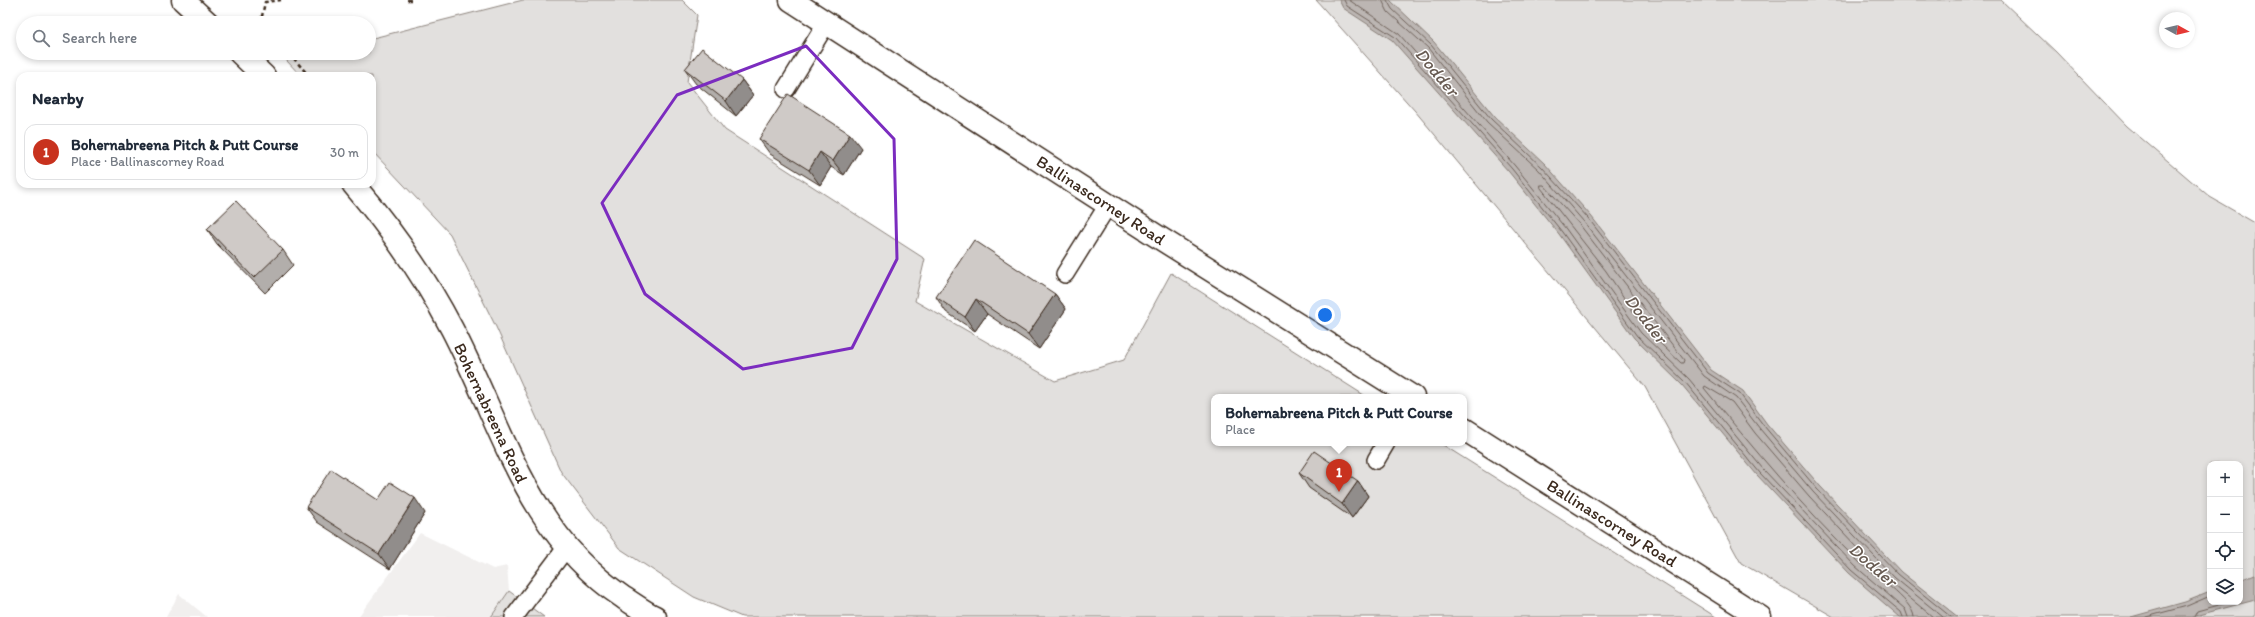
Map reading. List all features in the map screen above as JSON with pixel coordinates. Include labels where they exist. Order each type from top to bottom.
[{"type":"main road","points":[[183,0],[200,16]]},
{"type":"main road","name":"Ballinascorney Road","points":[[791,0],[1108,205],[1408,394]]},
{"type":"main road","points":[[247,60],[260,72]]},
{"type":"main road","name":"Bohernabreena Road","points":[[356,188],[377,212],[418,269],[452,330],[508,452],[533,500],[566,548],[604,584],[655,617]]},
{"type":"main road","name":"Ballinascorney Road","points":[[1467,431],[1760,617]]},
{"type":"lane","points":[[786,89],[826,24]]},
{"type":"lane","points":[[1065,274],[1108,205]]},
{"type":"lane","points":[[1376,460],[1384,446]]},
{"type":"lane","points":[[514,617],[566,548]]},
{"type":"path","points":[[262,16],[266,2],[280,0]]},
{"type":"path","points":[[407,0],[414,0]]},
{"type":"path","points":[[295,60],[306,72]]},
{"type":"highlighted area","points":[[806,46],[894,139],[897,259],[852,348],[743,369],[645,294],[602,203],[677,95]]},
{"type":"shaded area","points":[[523,0],[682,0],[697,15],[687,82],[725,130],[925,259],[915,301],[1055,381],[1124,360],[1171,273],[1362,394],[1211,394],[1211,446],[1445,446],[1716,617],[742,617],[694,597],[619,548],[561,472],[496,327],[450,234],[376,155],[376,72],[297,72],[286,60],[376,60],[376,37]]},
{"type":"shaded area","points":[[1316,0],[2001,0],[2056,52],[2127,126],[2210,197],[2255,223],[2255,617],[1834,617],[1741,563],[1645,387],[1415,111]]},
{"type":"shaded area","points":[[420,533],[493,569],[507,566],[509,591],[491,617],[358,617]]},
{"type":"shaded area","points":[[509,591],[544,617],[491,617]]},
{"type":"shaded area","points":[[179,594],[207,617],[166,617]]},
{"type":"water","name":"Dodder","points":[[1339,0],[1390,0],[1434,42],[1494,116],[1545,164],[1591,216],[1711,370],[1743,391],[1767,424],[1820,486],[1901,572],[1958,617],[1900,617],[1849,573],[1757,475],[1682,385],[1634,338],[1559,234],[1509,172],[1392,40],[1343,8]]},
{"type":"water","points":[[2255,574],[2255,600],[2243,603],[2243,579]]},
{"type":"water","points":[[2207,593],[2207,605],[2236,605],[2191,617],[2131,617],[2185,602]]},
{"type":"building","points":[[702,48],[742,80],[726,101],[685,69]]},
{"type":"building","points":[[788,94],[850,134],[833,161],[820,152],[809,170],[759,139]]},
{"type":"building","points":[[236,201],[283,250],[254,278],[207,229]]},
{"type":"building","points":[[974,240],[1055,294],[1028,334],[976,299],[965,317],[936,297]]},
{"type":"building","points":[[1314,451],[1358,481],[1342,504],[1299,473]]},
{"type":"building","points":[[331,469],[378,500],[390,482],[415,498],[379,554],[306,507]]},
{"type":"place","name":"Bohernabreena Pitch & Putt Course","points":[[1339,492]]}]
